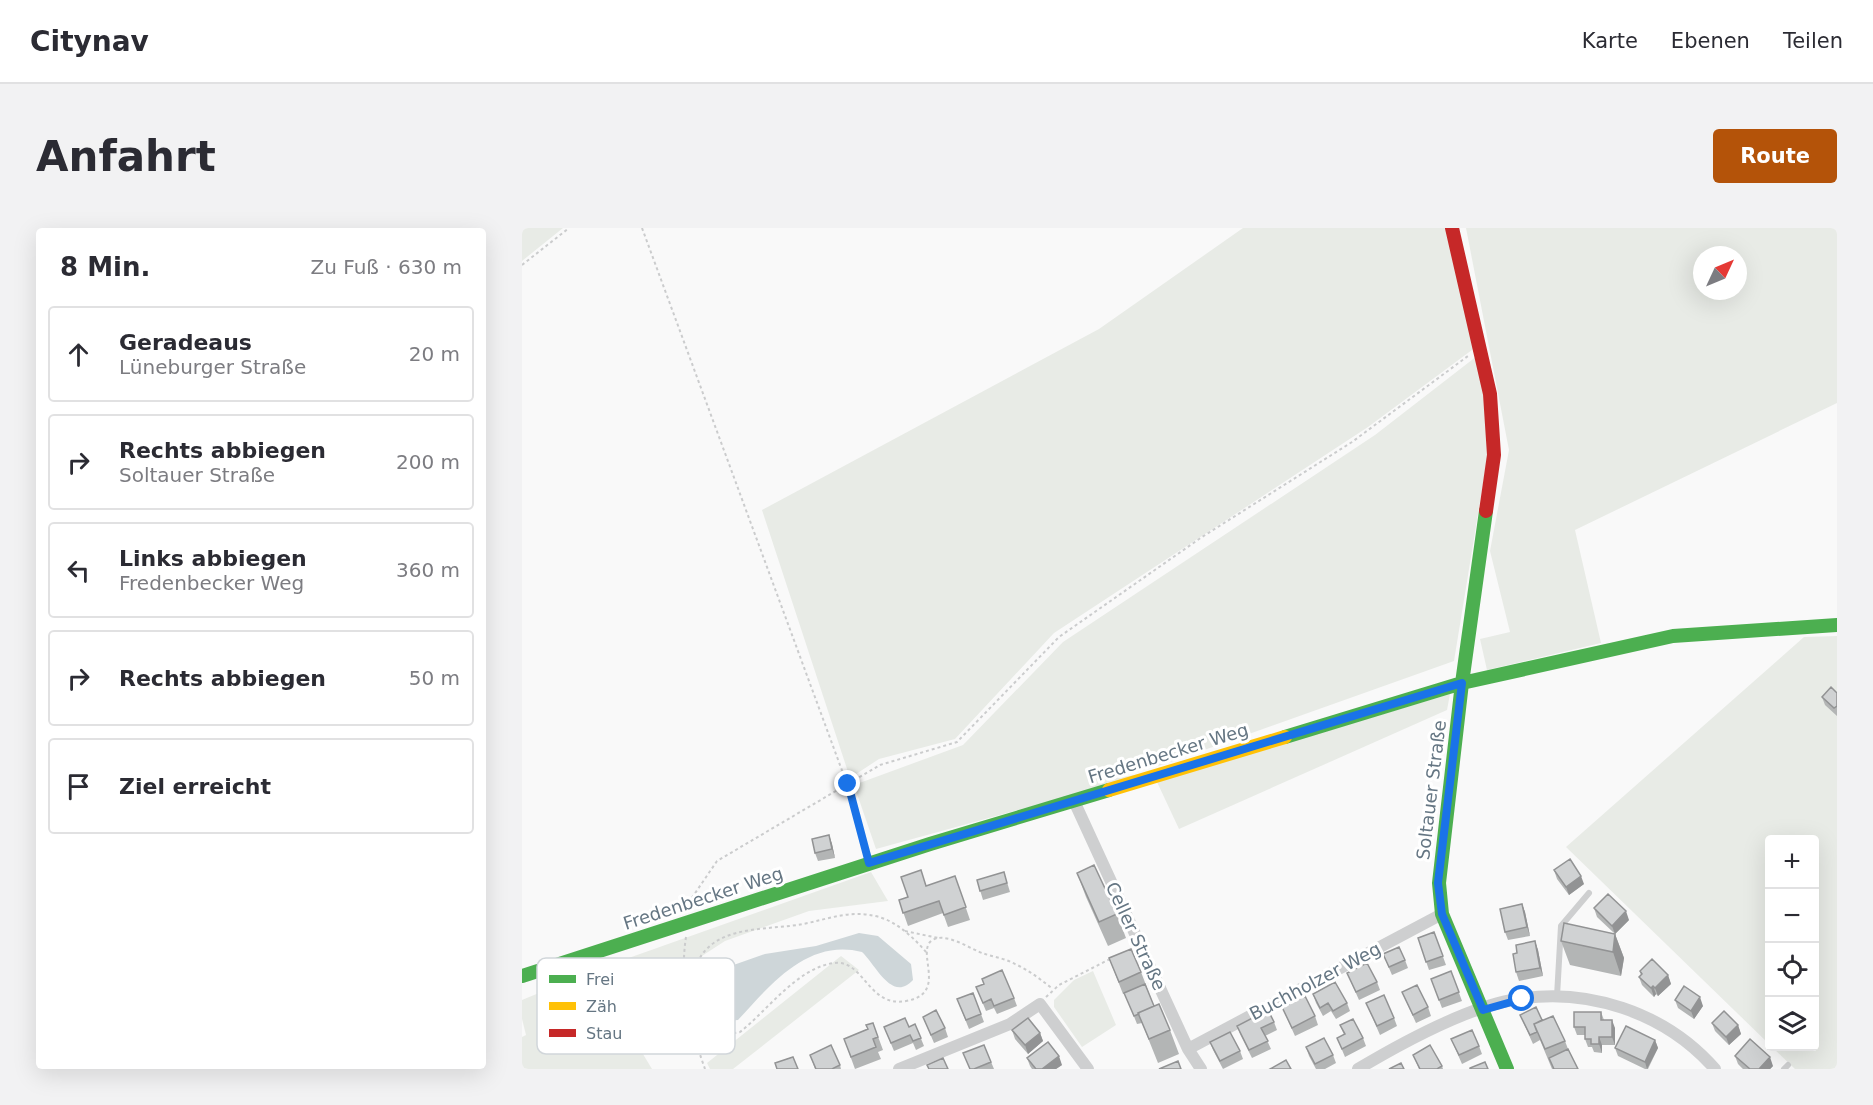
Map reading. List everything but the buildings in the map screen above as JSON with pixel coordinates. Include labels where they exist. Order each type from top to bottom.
[{"type":"street","name":"Soltauer Straße","points":[[1452,228],[1490,394],[1494,455],[1462,683],[1438,883],[1442,914],[1507,1069]]},
{"type":"street","name":"Fredenbecker Weg","points":[[578,958],[869,863],[1462,683],[1673,636],[1837,626]]},
{"type":"street","name":"Celler Straße","points":[[1074,801],[1188,1049],[1201,1069]]},
{"type":"street","name":"Buchholzer Weg","points":[[1188,1049],[1442,914]]},
{"type":"street","name":"Fredenbecker Weg","points":[[522,976],[537,971]]},
{"type":"street","points":[[1358,1069],[1430,1031],[1510,1000],[1557,996],[1604,1002],[1651,1019],[1694,1048],[1715,1069]]},
{"type":"street","points":[[899,1069],[1010,1024],[1040,1004],[1088,1069]]},
{"type":"lane","points":[[1557,996],[1561,926],[1589,893]]},
{"type":"path","points":[[522,265],[569,228]]},
{"type":"path","points":[[642,228],[848,784],[869,863]]},
{"type":"path","points":[[685,908],[717,861],[880,765],[957,742],[1059,636],[1202,537],[1352,442],[1480,347]]},
{"type":"path","points":[[701,958],[704,952],[720,940],[752,930],[803,924],[849,913],[879,917],[900,928],[961,943],[1015,963],[1053,989]]},
{"type":"path","points":[[685,958],[689,922]]},
{"type":"path","points":[[735,1032],[740,1032],[810,972],[837,963],[845,963],[854,970],[881,998],[895,1002],[910,1000],[924,992],[930,969],[926,952],[900,928]]},
{"type":"path","points":[[926,952],[932,941],[938,938]]},
{"type":"path","points":[[1040,1004],[1053,989],[1075,976],[1120,956]]},
{"type":"path","points":[[700,1054],[705,1069]]},
{"type":"shaded area","points":[[522,228],[563,228],[522,261]]},
{"type":"shaded area","points":[[1243,228],[1447,228],[1476,347],[1368,427],[1054,633],[955,739],[879,759],[850,778],[762,510],[1099,329]]},
{"type":"shaded area","points":[[1466,228],[1837,228],[1837,403],[1575,530],[1601,643],[1487,670],[1480,639],[1510,632],[1490,551],[1509,450]]},
{"type":"shaded area","points":[[1477,356],[1486,412],[1487,459],[1454,661],[1165,764],[1111,779],[1164,770],[876,849],[854,785],[963,745],[1063,642],[1375,435]]},
{"type":"shaded area","points":[[1837,636],[1837,1069],[1795,1069],[1776,1051],[1819,1051],[1819,835],[1765,835],[1765,1040],[1566,847],[1804,637]]},
{"type":"shaded area","points":[[1450,694],[1447,710],[1179,829],[1157,782]]},
{"type":"shaded area","points":[[871,872],[888,901],[809,911],[725,941],[699,958],[629,958]]},
{"type":"shaded area","points":[[859,933],[878,936],[911,964],[913,980],[905,986],[891,985],[862,952],[842,949],[824,952],[807,958],[777,979],[738,1020],[735,1020],[735,964],[765,954],[816,946]]},
{"type":"shaded area","points":[[841,956],[859,970],[733,1069],[710,1069],[707,1063],[718,1054],[735,1054],[735,1041]]},
{"type":"shaded area","points":[[1093,971],[1116,1025],[1082,1047],[1054,1007],[1054,1000],[1074,980]]},
{"type":"shaded area","points":[[537,994],[537,1054],[643,1054],[652,1069],[522,1069],[522,1037],[526,1035],[522,1019],[522,1000]]},
{"type":"traffic: fast","points":[[1486,511],[1462,683],[1439,883],[1442,914],[1507,1069]]},
{"type":"traffic: fast","points":[[1285,737],[1462,683],[1673,636],[1837,625]]},
{"type":"traffic: fast","points":[[578,958],[930,844],[1109,790]]},
{"type":"traffic: fast","points":[[522,976],[537,971]]},
{"type":"traffic: slow","points":[[1109,790],[1285,737]]},
{"type":"traffic: jam","points":[[1452,228],[1490,394],[1494,455],[1486,511]]},
{"type":"route","points":[[848,784],[869,863],[1462,683],[1438,883],[1442,914],[1483,1010],[1510,1000],[1522,999]]}]
